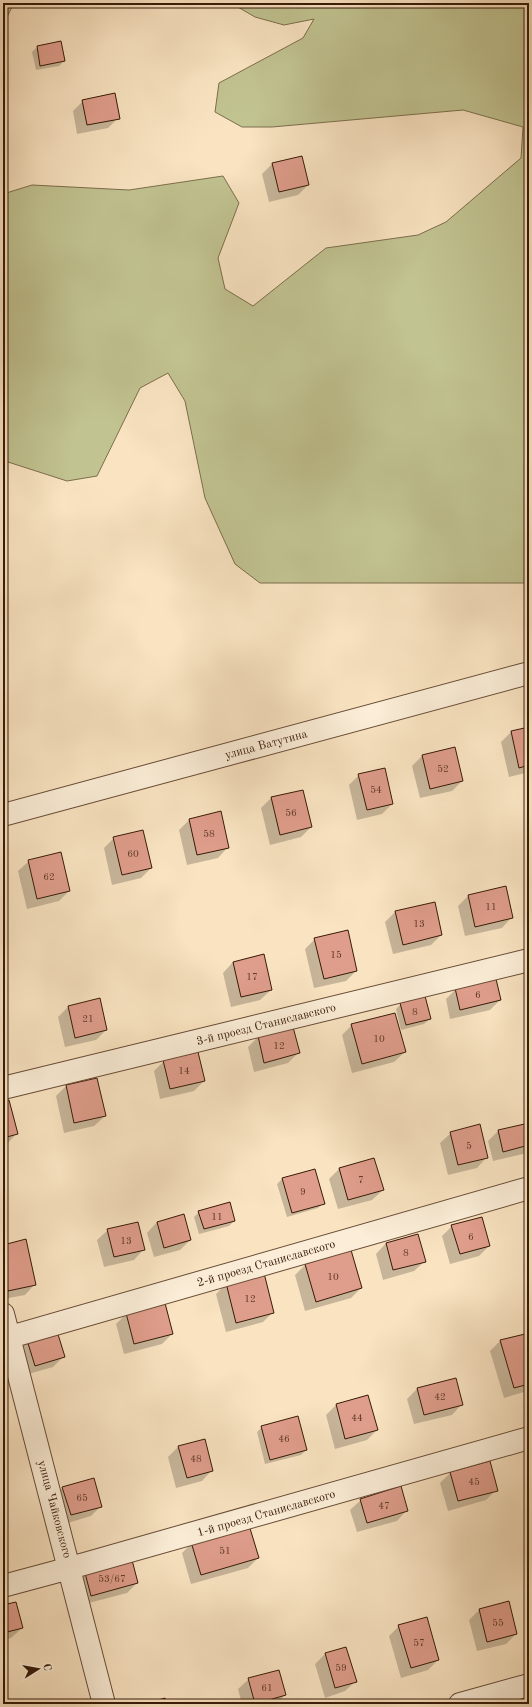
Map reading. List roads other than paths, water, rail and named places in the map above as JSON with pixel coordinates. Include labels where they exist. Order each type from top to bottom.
[{"type":"street","name":"улица Ватутина","points":[[3,814],[529,673]]},
{"type":"street","name":"3-й проезд Станиславского","points":[[3,1088],[529,960]]},
{"type":"street","name":"2-й проезд Станиславского","points":[[6,1338],[529,1188]]},
{"type":"street","name":"улица Чайковского","points":[[3,1314],[6,1338],[70,1568],[104,1704]]},
{"type":"street","name":"1-й проезд Станиславского","points":[[3,1586],[529,1438]]},
{"type":"street","points":[[473,1702],[529,1685]]}]
